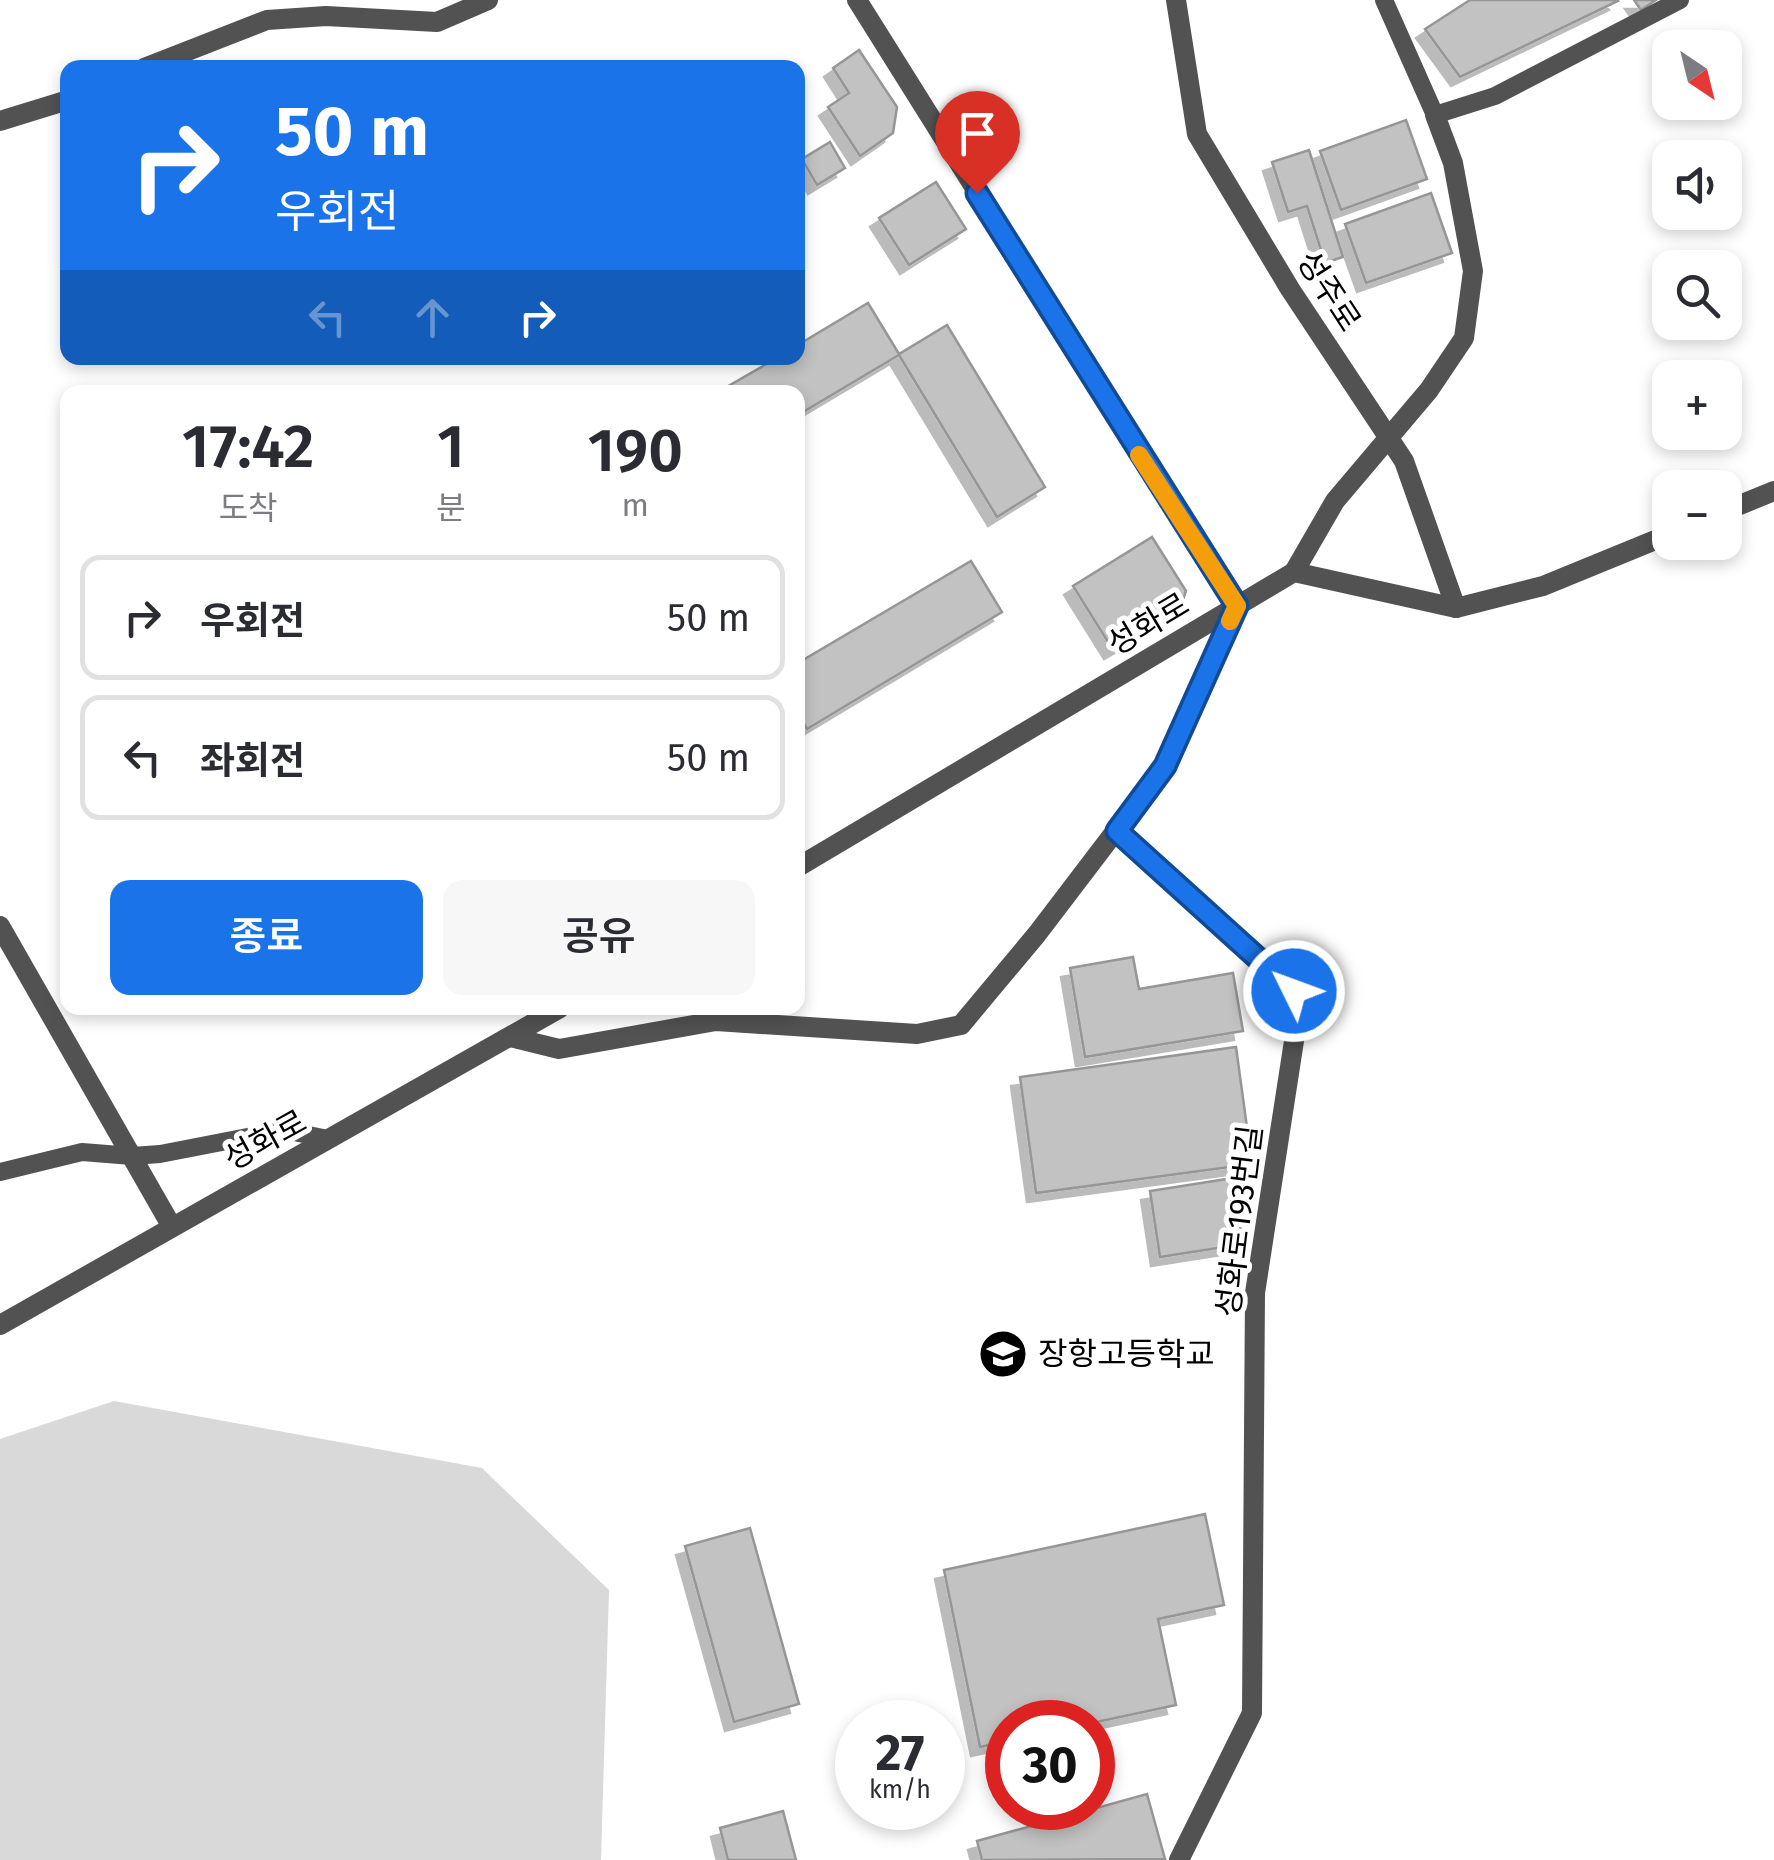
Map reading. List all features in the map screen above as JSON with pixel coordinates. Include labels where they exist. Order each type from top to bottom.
[{"type":"street","points":[[165,60],[268,20],[326,16],[437,22],[488,0]]},
{"type":"street","points":[[510,1037],[558,1049],[716,1021],[916,1034],[961,1025],[1165,766],[1237,606],[857,0]]},
{"type":"street","name":"성주로","points":[[1176,0],[1196,134],[1290,289],[1404,461],[1456,608]]},
{"type":"street","points":[[0,121],[60,102]]},
{"type":"street","points":[[1435,115],[1453,163],[1474,271],[1464,338],[1429,390],[1335,501],[1294,572],[1456,608],[1543,586],[1652,541]]},
{"type":"street","points":[[1742,504],[1774,491]]},
{"type":"street","name":"성화로","points":[[805,863],[1294,572]]},
{"type":"street","name":"성화로193번길","points":[[1117,831],[1294,991],[1296,1028],[1255,1294],[1252,1713],[1179,1860]]},
{"type":"street","points":[[0,926],[172,1226]]},
{"type":"street","name":"성화로","points":[[0,1324],[548,1015]]},
{"type":"lane","points":[[1384,0],[1435,115],[1494,96],[1680,0]]},
{"type":"lane","points":[[0,1172],[82,1152],[132,1156],[284,1130],[328,1139]]},
{"type":"shaded area","points":[[114,1401],[482,1468],[609,1590],[601,1860],[0,1860],[0,1439]]},
{"type":"building","points":[[1470,0],[1618,1],[1460,77],[1425,29]]},
{"type":"building","points":[[1634,0],[1656,0],[1641,10]]},
{"type":"building","points":[[859,50],[897,107],[893,133],[860,156],[828,107],[849,93],[833,68]]},
{"type":"building","points":[[1406,120],[1427,179],[1341,210],[1320,151]]},
{"type":"building","points":[[830,142],[845,168],[817,185],[805,157]]},
{"type":"building","points":[[1309,150],[1343,257],[1325,263],[1307,206],[1288,212],[1272,162]]},
{"type":"building","points":[[936,182],[966,229],[909,265],[879,218]]},
{"type":"building","points":[[1431,193],[1452,253],[1366,283],[1345,224]]},
{"type":"building","points":[[868,303],[899,354],[947,325],[1045,487],[997,517],[899,355],[805,411],[805,385],[730,385],[765,365],[805,365],[805,341]]},
{"type":"building","points":[[1152,537],[1186,591],[1179,612],[1113,650],[1073,586]]},
{"type":"building","points":[[971,561],[1002,612],[807,729],[805,659]]},
{"type":"building","points":[[1133,957],[1139,989],[1233,973],[1243,1031],[1085,1057],[1070,968]]},
{"type":"building","points":[[1236,1047],[1252,1164],[1036,1193],[1020,1077]]},
{"type":"building","points":[[1233,1178],[1243,1244],[1160,1257],[1150,1191]]},
{"type":"building","points":[[1205,1514],[1224,1605],[1158,1619],[1176,1705],[1115,1718],[1115,1700],[985,1700],[985,1746],[980,1747],[944,1570]]},
{"type":"building","points":[[750,1528],[799,1704],[734,1722],[685,1546]]},
{"type":"building","points":[[1147,1794],[1165,1859],[982,1860],[977,1841],[1017,1830],[1115,1830],[1115,1803]]},
{"type":"building","points":[[783,1811],[796,1860],[728,1860],[720,1828]]},
{"type":"slow traffic","points":[[1139,455],[1237,606],[1230,621]]},
{"type":"place","name":"장항고등학교","points":[[1003,1354]]},
{"type":"route","points":[[977,193],[1237,606],[1165,766],[1117,831],[1294,991]]}]
